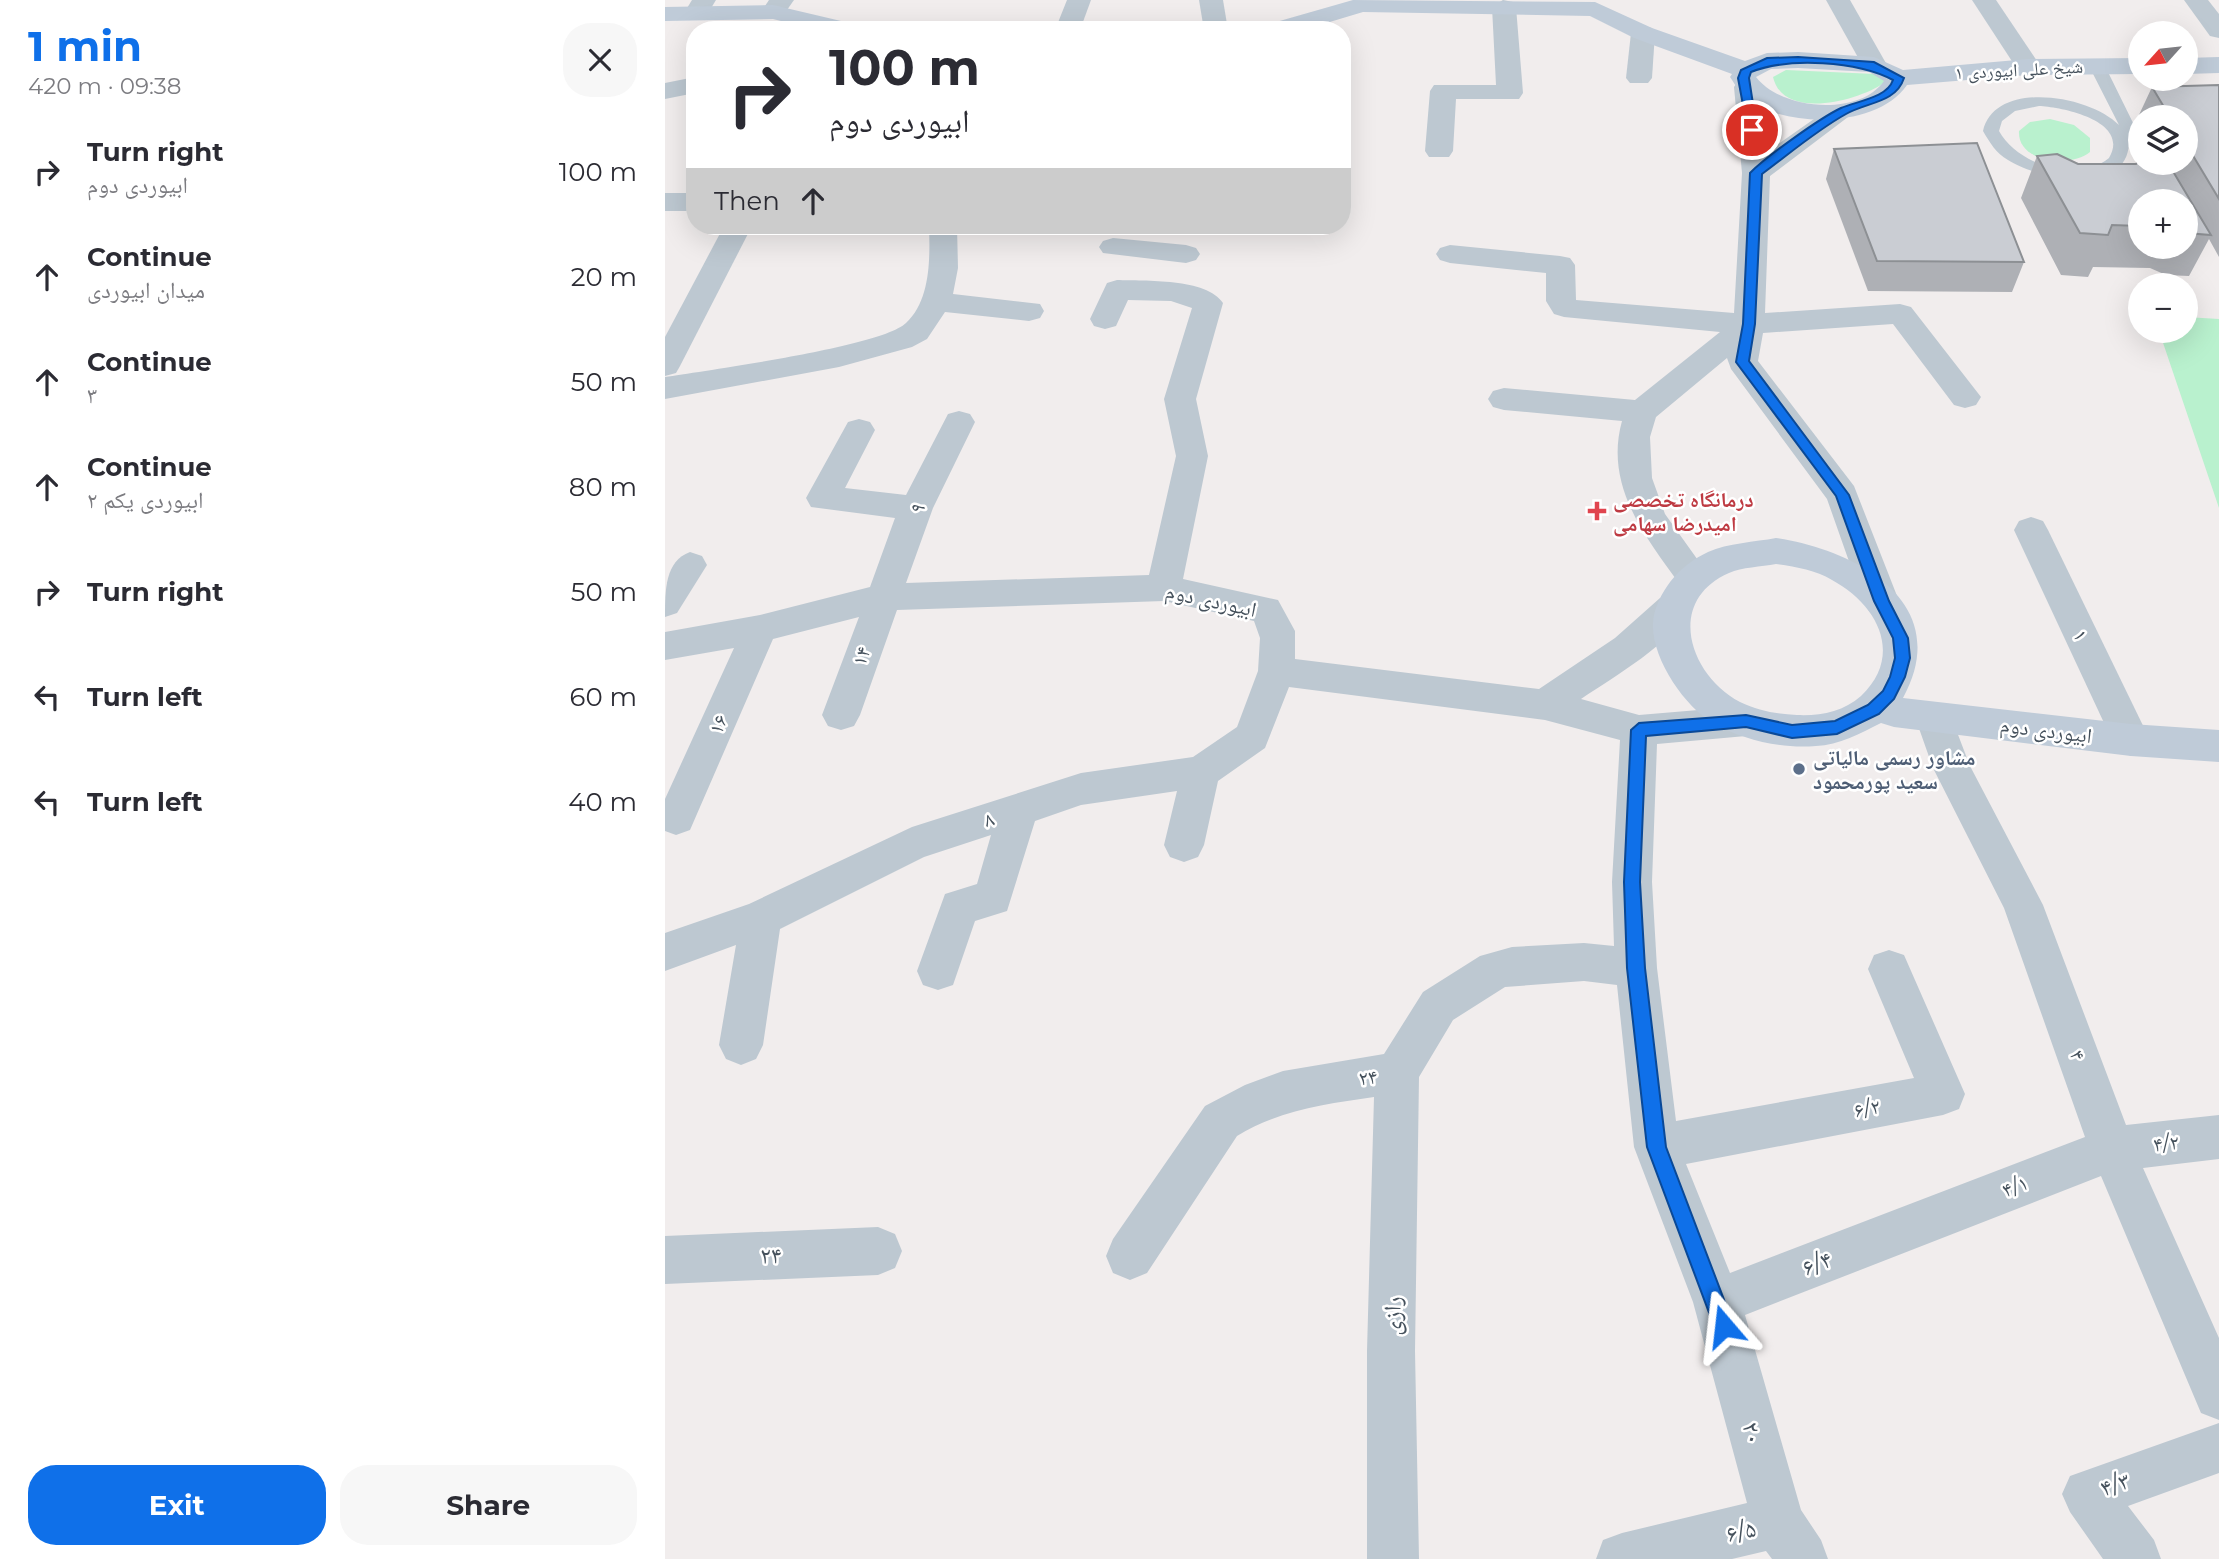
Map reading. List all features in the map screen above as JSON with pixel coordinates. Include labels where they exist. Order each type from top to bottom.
[{"type":"street","points":[[1071,21],[1080,0]]},
{"type":"street","points":[[1211,0],[1214,21]]},
{"type":"street","points":[[1838,0],[1874,65]]},
{"type":"street","points":[[1984,0],[2028,67]]},
{"type":"street","points":[[2196,0],[2219,31]]},
{"type":"street","points":[[1306,21],[1362,5],[1504,8],[1593,4],[1643,33],[1747,79],[1757,97],[1780,108],[1843,111]]},
{"type":"street","points":[[665,14],[700,7],[777,6],[808,21]]},
{"type":"street","points":[[1440,151],[1444,91],[1510,93],[1504,8]]},
{"type":"street","points":[[1639,78],[1643,33]]},
{"type":"street","points":[[1747,79],[1767,61],[1798,60],[1874,65],[1899,78],[1896,87],[1885,96],[1843,111],[1756,173]]},
{"type":"street","points":[[2198,66],[2219,65]]},
{"type":"street","name":"شیخ علی ابیوردی ۱","points":[[1899,78],[2028,67],[2128,66]]},
{"type":"street","points":[[1672,608],[1669,629],[1673,651],[1683,672],[1710,700],[1746,721],[1792,732],[1814,731],[1900,713],[1888,695],[1898,677],[1902,658],[1901,638],[1881,601],[1842,495],[1742,362],[1749,324],[1756,173],[1747,79]]},
{"type":"street","points":[[665,91],[686,87]]},
{"type":"street","points":[[665,202],[686,202]]},
{"type":"street","points":[[665,366],[733,235]]},
{"type":"street","points":[[665,388],[872,349],[915,334],[938,302],[943,235]]},
{"type":"street","points":[[1113,247],[1185,240],[1174,291]]},
{"type":"street","points":[[1450,254],[1560,265],[1560,301],[1565,307],[1576,310],[1749,324],[1900,314],[1909,322],[1965,397]]},
{"type":"street","points":[[1105,319],[1117,290],[1174,291],[1208,303],[1180,399],[1192,456],[1164,588]]},
{"type":"street","points":[[938,302],[1029,311]]},
{"type":"street","points":[[1693,577],[1650,518],[1635,478],[1634,437],[1641,412],[1749,324]]},
{"type":"street","points":[[1504,399],[1641,412]]},
{"type":"street","name":"۹","points":[[882,597],[916,508],[959,422]]},
{"type":"street","points":[[859,430],[823,498],[916,508]]},
{"type":"street","name":"۱","points":[[2031,530],[2131,740]]},
{"type":"street","points":[[1545,705],[1628,648],[1672,608],[1693,577],[1730,557],[1776,551],[1800,554],[1846,571],[1881,601]]},
{"type":"street","points":[[665,603],[690,565]]},
{"type":"street","name":"ابیوردی دوم","points":[[665,646],[761,629],[882,597],[1164,588],[1265,610],[1275,620],[1279,630],[1276,671]]},
{"type":"street","name":"۱۴","points":[[841,715],[882,597]]},
{"type":"street","name":"۱۶","points":[[676,818],[761,629]]},
{"type":"street","points":[[1276,671],[1545,705],[1639,730],[1746,721]]},
{"type":"street","name":"۸","points":[[665,952],[761,918],[912,844],[1081,789],[1201,772],[1252,737],[1276,671]]},
{"type":"street","name":"ابیوردی دوم","points":[[1900,713],[2131,740],[2219,746]]},
{"type":"street","name":"۴","points":[[1900,713],[1952,768],[2023,905],[2112,1149],[2219,1395]]},
{"type":"street","name":"۲۰","points":[[1639,730],[1632,882],[1636,968],[1657,1147],[1717,1302],[1790,1540]]},
{"type":"street","points":[[1184,845],[1201,772]]},
{"type":"street","points":[[938,971],[959,907],[993,898],[1018,811]]},
{"type":"street","points":[[741,1045],[761,918]]},
{"type":"street","name":"۲۴","points":[[1131,1256],[1221,1121],[1236,1110],[1314,1085],[1397,1073],[1438,1006],[1495,970],[1512,966],[1584,962],[1636,968]]},
{"type":"street","name":"۶/۲","points":[[1657,1147],[1943,1094],[1889,969]]},
{"type":"street","name":"رازی","points":[[1393,1559],[1391,1352],[1397,1073]]},
{"type":"street","name":"۴/۲","points":[[2112,1149],[2219,1138]]},
{"type":"street","name":"۴/۱","points":[[1918,1224],[2112,1149]]},
{"type":"street","name":"۶/۴","points":[[1717,1302],[1918,1224]]},
{"type":"street","name":"۲۴","points":[[665,1260],[878,1251]]},
{"type":"street","name":"۴/۳","points":[[2135,1559],[2088,1494],[2219,1447]]},
{"type":"street","name":"۶/۵","points":[[1622,1559],[1790,1540]]},
{"type":"lane","points":[[2097,66],[2135,140],[2121,140]]},
{"type":"lane","points":[[2029,102],[2060,102],[2099,116],[2113,127],[2121,140],[2122,152],[2110,166],[2085,175],[2065,175],[2043,172],[2006,155],[1996,143],[1991,130],[1994,119],[2004,109],[2029,102]]},
{"type":"green space","points":[[1786,70],[1875,74],[1885,77],[1884,83],[1857,96],[1840,101],[1806,103],[1791,99],[1780,91],[1773,77]]},
{"type":"green space","points":[[2050,119],[2074,125],[2090,138],[2090,152],[2082,157],[2059,161],[2047,160],[2027,150],[2021,142],[2019,131],[2030,122]]},
{"type":"green space","points":[[2198,318],[2219,319],[2219,508],[2163,343],[2198,343]]},
{"type":"building","points":[[2219,85],[2219,199],[2198,164],[2198,105],[2163,105],[2154,91],[2198,91],[2198,86]]},
{"type":"building","points":[[1977,143],[2024,262],[1877,261],[1834,149]]},
{"type":"building","points":[[2057,154],[2078,164],[2128,164],[2128,175],[2175,175],[2184,189],[2128,189],[2128,226],[2112,225],[2108,235],[2080,233],[2037,156]]},
{"type":"building","points":[[2198,213],[2211,235],[2198,234]]},
{"type":"place","name":"درمانگاه تخصصی امیدرضا سهامی","points":[[1597,511]]},
{"type":"place","name":"مشاور رسمی مالیاتی سعید پورمحمود","points":[[1799,769]]},
{"type":"route","points":[[1724,1326],[1657,1147],[1636,968],[1632,882],[1639,730],[1746,721],[1792,732],[1837,727],[1873,710],[1888,695],[1898,677],[1902,658],[1901,638],[1881,601],[1842,495],[1742,362],[1749,324],[1756,173],[1843,111],[1885,96],[1896,87],[1899,78],[1874,65],[1798,60],[1767,61],[1746,70],[1743,78],[1747,87],[1752,130]]}]
